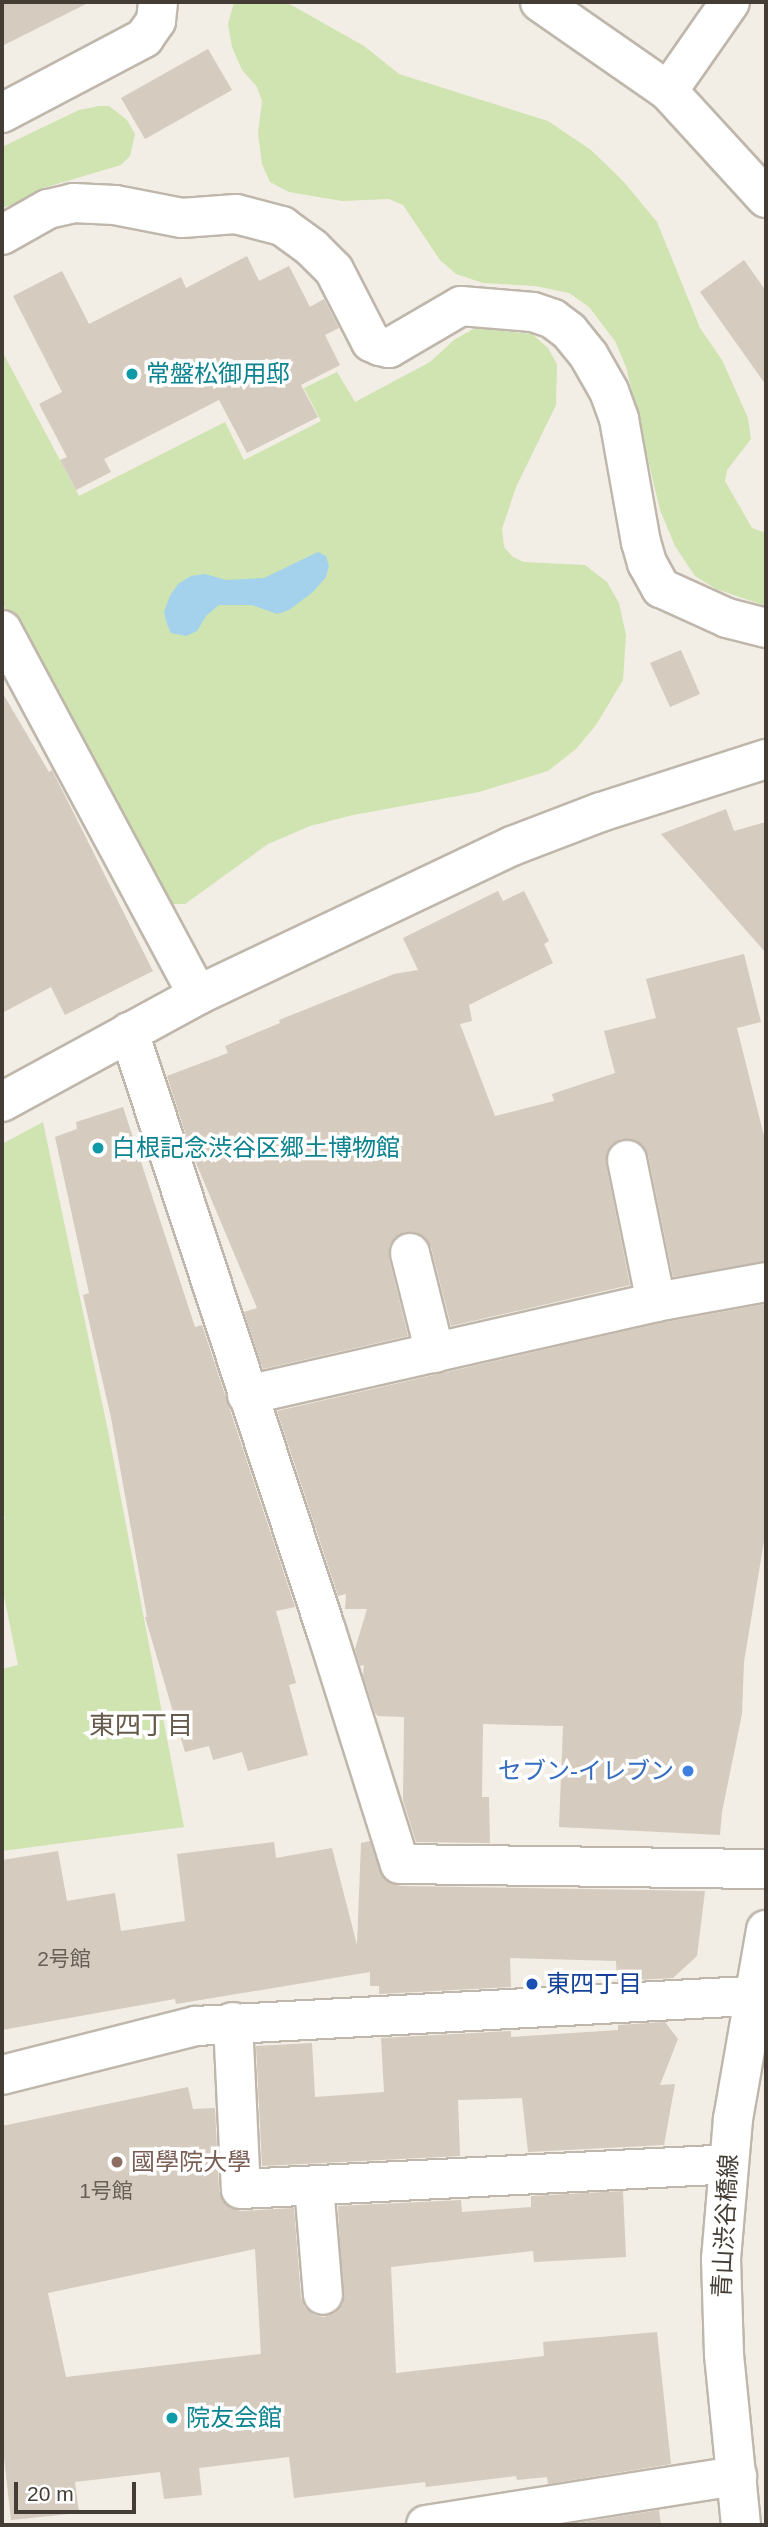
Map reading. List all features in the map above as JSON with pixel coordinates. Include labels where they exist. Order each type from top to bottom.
[{"type":"street","points":[[2,113],[144,38],[156,21],[158,2]]},
{"type":"street","points":[[540,2],[668,91],[766,198]]},
{"type":"street","points":[[668,91],[730,2]]},
{"type":"street","points":[[2,235],[48,209],[73,203],[115,205],[182,218],[236,214],[282,226],[312,248],[334,270],[371,342],[380,346],[388,348],[461,306],[533,312],[553,319],[569,331],[589,355],[609,391],[619,419],[641,542],[647,563],[661,588],[727,618],[766,628]]},
{"type":"street","points":[[2,630],[198,995]]},
{"type":"street","points":[[2,1102],[198,995],[512,846],[601,812],[766,759]]},
{"type":"street","points":[[129,1032],[327,1630],[400,1864],[766,1869]]},
{"type":"street","points":[[627,1160],[656,1302]]},
{"type":"street","points":[[410,1253],[435,1353]]},
{"type":"street","points":[[247,1395],[656,1302],[766,1282]]},
{"type":"street","name":"青山渋谷橋線","points":[[741,2525],[721,2307],[727,2164],[760,1995],[766,1930]]},
{"type":"street","points":[[2,2075],[196,2026],[233,2022],[760,1995]]},
{"type":"street","points":[[233,2022],[241,2189],[727,2164]]},
{"type":"street","points":[[314,2186],[323,2295]]},
{"type":"street","points":[[426,2525],[737,2476]]},
{"type":"green space","points":[[234,2],[286,2],[364,46],[399,74],[548,121],[591,150],[624,182],[657,222],[700,328],[722,360],[748,418],[751,439],[727,470],[725,481],[752,528],[766,533],[766,606],[716,589],[695,576],[675,546],[660,510],[626,367],[615,341],[589,307],[569,293],[535,286],[483,283],[456,274],[440,260],[403,205],[389,199],[342,201],[289,192],[270,182],[262,164],[258,133],[262,101],[257,87],[242,70],[232,47],[228,24]]},
{"type":"green space","points":[[109,106],[127,120],[135,134],[130,156],[121,165],[43,188],[2,208],[2,147],[79,110]]},
{"type":"green space","points":[[475,328],[532,334],[548,348],[557,364],[556,405],[516,487],[502,529],[504,547],[513,557],[524,562],[585,565],[607,582],[619,603],[626,635],[623,680],[596,725],[576,749],[548,771],[479,792],[353,815],[310,826],[268,844],[185,904],[171,904],[2,602],[2,351],[79,496],[225,422],[244,460],[321,421],[304,388],[337,372],[355,402],[430,362],[454,340]]},
{"type":"green space","points":[[43,1122],[108,1431],[184,1827],[2,1851],[2,1669],[18,1665],[2,1586],[2,1520],[5,1519],[2,1505],[2,1144]]},
{"type":"water","points":[[318,552],[326,556],[329,566],[326,577],[313,592],[289,610],[277,614],[252,605],[219,605],[206,616],[197,631],[186,636],[171,633],[164,612],[178,584],[191,576],[205,574],[226,580],[264,578]]},
{"type":"building","points":[[2,2],[90,2],[2,46]]},
{"type":"building","points":[[208,49],[232,90],[145,139],[121,98]]},
{"type":"building","name":"常盤松御用邸","points":[[247,256],[259,281],[289,266],[310,307],[324,299],[339,328],[325,335],[340,365],[301,385],[318,417],[247,453],[219,400],[104,459],[111,472],[76,490],[60,460],[67,457],[39,404],[62,392],[13,296],[62,271],[89,324],[181,277],[186,288]]},
{"type":"building","points":[[744,260],[766,291],[766,385],[700,292]]},
{"type":"building","points":[[681,650],[700,694],[670,707],[650,663]]},
{"type":"building","points":[[2,692],[49,772],[52,770],[153,971],[65,1015],[51,987],[2,1013]]},
{"type":"building","points":[[726,809],[734,831],[766,822],[766,953],[661,834]]},
{"type":"building","points":[[498,891],[503,901],[524,891],[549,941],[544,944],[553,963],[469,1005],[472,1021],[460,1024],[495,1116],[554,1101],[552,1094],[615,1073],[604,1031],[656,1018],[646,979],[744,954],[761,1022],[737,1028],[766,1144],[766,1261],[673,1277],[648,1155],[643,1145],[635,1140],[622,1139],[613,1143],[607,1152],[606,1164],[630,1285],[451,1326],[431,1247],[425,1237],[415,1232],[405,1232],[394,1238],[389,1246],[389,1258],[408,1336],[263,1369],[244,1312],[257,1308],[191,1151],[167,1076],[228,1053],[225,1046],[280,1023],[279,1020],[394,974],[418,970],[403,938]]},
{"type":"building","points":[[123,1107],[195,1327],[202,1325],[295,1607],[276,1611],[296,1683],[289,1685],[308,1755],[248,1771],[242,1752],[213,1760],[209,1746],[185,1752],[145,1617],[111,1418],[83,1295],[89,1293],[55,1137],[77,1129],[76,1122]]},
{"type":"building","points":[[766,1304],[766,1529],[744,1662],[742,1714],[722,1812],[720,1835],[559,1827],[563,1726],[483,1724],[482,1797],[489,1797],[490,1843],[416,1842],[403,1800],[404,1717],[378,1716],[375,1713],[363,1676],[364,1665],[360,1666],[355,1649],[367,1609],[345,1609],[346,1594],[338,1596],[277,1411],[660,1323]]},
{"type":"building","points":[[370,1841],[380,1871],[388,1882],[400,1886],[705,1891],[697,1956],[673,1978],[617,1981],[616,1961],[510,1958],[511,1987],[379,1994],[379,1986],[370,1986],[370,1972],[176,2004],[175,1999],[2,2030],[2,1860],[58,1851],[67,1901],[115,1893],[121,1931],[185,1921],[177,1854],[274,1842],[276,1858],[332,1848],[357,1945],[361,1843]]},
{"type":"building","points":[[665,2022],[678,2039],[660,2085],[675,2084],[664,2145],[528,2152],[522,2098],[458,2100],[460,2156],[262,2166],[256,2046],[312,2043],[315,2097],[384,2092],[381,2038],[511,2031],[511,2037],[618,2030],[618,2025]]},
{"type":"building","points":[[188,2087],[193,2109],[215,2108],[219,2190],[223,2201],[230,2208],[241,2211],[294,2208],[301,2297],[305,2308],[314,2315],[324,2317],[335,2313],[343,2304],[338,2206],[461,2200],[462,2212],[531,2207],[531,2196],[623,2191],[626,2257],[534,2262],[533,2251],[391,2267],[396,2373],[544,2356],[543,2342],[657,2332],[671,2464],[548,2484],[547,2477],[517,2480],[516,2476],[426,2487],[425,2482],[294,2498],[289,2457],[199,2468],[202,2495],[164,2499],[160,2472],[75,2482],[79,2513],[11,2520],[2,2440],[2,2126]],"holes":[[[255,2249],[261,2354],[66,2377],[48,2293]]]},
{"type":"building","points":[[659,2510],[661,2525],[565,2525]]},
{"type":"place","name":"常盤松御用邸","points":[[132,374]]},
{"type":"place","name":"白根記念渋谷区郷土博物館","points":[[98,1148]]},
{"type":"place","name":"セブン-イレブン","points":[[688,1771]]},
{"type":"place","name":"東四丁目","points":[[532,1984]]},
{"type":"place","name":"國學院大學","points":[[117,2162]]},
{"type":"place","name":"院友会館","points":[[172,2418]]},
{"type":"district","name":"東四丁目","points":[[141,1726]]}]
